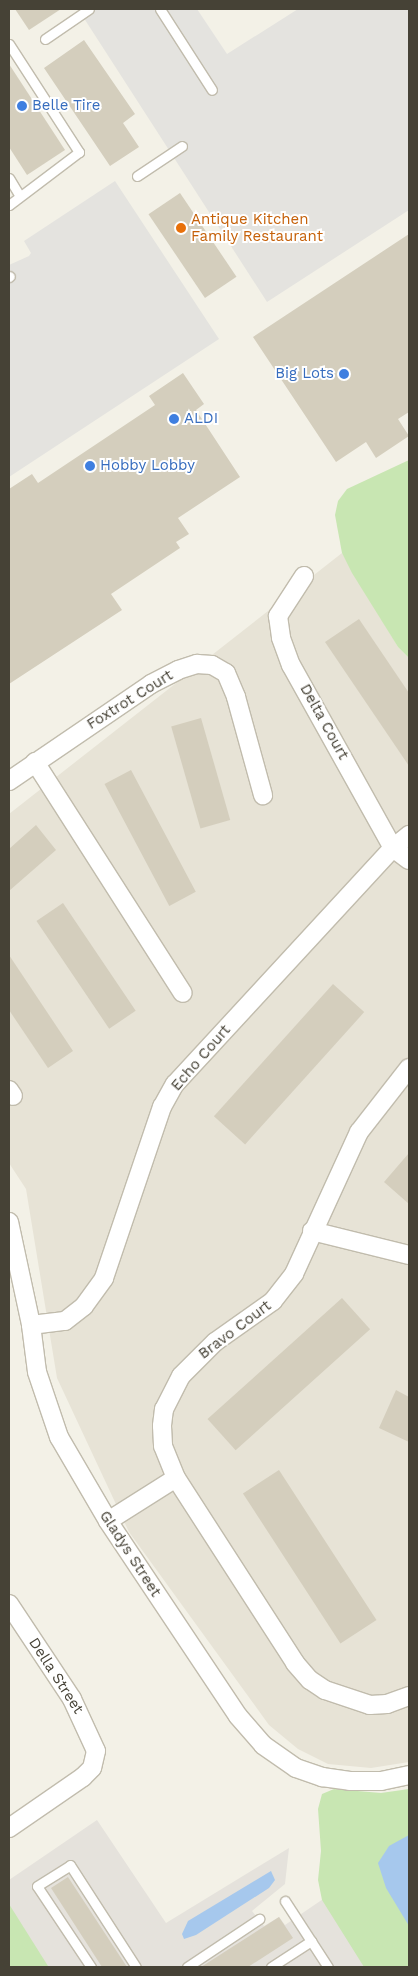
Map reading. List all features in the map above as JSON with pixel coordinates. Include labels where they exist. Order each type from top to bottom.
[{"type":"street","name":"Delta Court","points":[[304,576],[278,616],[281,638],[291,665],[393,848],[409,860]]},
{"type":"street","name":"Foxtrot Court","points":[[9,781],[152,684],[178,670],[197,664],[212,665],[226,673],[236,698],[262,795]]},
{"type":"street","points":[[35,762],[183,993]]},
{"type":"street","name":"Echo Court","points":[[31,1326],[65,1321],[84,1306],[104,1278],[162,1108],[174,1084],[393,848],[409,835]]},
{"type":"street","name":"Bravo Court","points":[[176,1478],[163,1446],[162,1426],[171,1392],[181,1376],[215,1342],[273,1301],[294,1274],[312,1231],[359,1132],[409,1068]]},
{"type":"street","name":"Gladys Street","points":[[9,1222],[31,1326],[37,1372],[59,1437],[108,1521],[214,1681],[263,1745],[296,1768],[322,1777],[381,1781],[409,1775]]},
{"type":"street","points":[[312,1231],[409,1255]]},
{"type":"street","points":[[108,1521],[176,1478],[287,1651],[310,1680],[346,1698],[370,1705],[387,1704],[409,1696]]},
{"type":"street","name":"Della Street","points":[[9,1604],[72,1699],[96,1751],[92,1768],[84,1777],[9,1828]]},
{"type":"lane","points":[[45,39],[89,9]]},
{"type":"lane","points":[[160,9],[212,90]]},
{"type":"lane","points":[[9,44],[79,152],[9,205]]},
{"type":"lane","points":[[137,176],[182,146]]},
{"type":"lane","points":[[9,178],[20,196]]},
{"type":"lane","points":[[91,1967],[37,1886],[70,1865],[136,1967]]},
{"type":"lane","points":[[285,1902],[328,1967]]},
{"type":"lane","points":[[187,1967],[259,1919]]},
{"type":"lane","points":[[271,1967],[311,1940]]},
{"type":"shaded area","points":[[78,9],[197,9],[227,54],[298,9],[409,9],[409,210],[267,302]]},
{"type":"shaded area","points":[[115,181],[219,339],[9,477],[9,265],[29,256],[31,253],[24,241]]},
{"type":"shaded area","points":[[342,553],[398,647],[409,658],[409,1762],[371,1768],[328,1764],[298,1749],[269,1725],[129,1532],[57,1378],[26,1189],[9,1163],[9,814]]},
{"type":"shaded area","points":[[97,1820],[166,1923],[289,1848],[285,1884],[252,1911],[264,1926],[279,1917],[285,1925],[329,1895],[375,1967],[23,1967],[9,1948],[9,1880]]},
{"type":"green space","points":[[409,460],[409,658],[398,647],[352,573],[342,553],[335,515],[338,501],[347,489]]},
{"type":"green space","points":[[334,1789],[381,1793],[409,1789],[409,1967],[364,1967],[322,1900],[318,1880],[321,1851],[318,1809],[322,1794]]},
{"type":"green space","points":[[9,1904],[48,1966],[47,1967],[9,1967]]},
{"type":"water","points":[[409,1835],[409,1926],[386,1888],[378,1863],[389,1846]]},
{"type":"water","points":[[271,1871],[275,1880],[269,1888],[196,1935],[184,1939],[182,1934],[188,1921]]},
{"type":"building","points":[[15,9],[61,9],[29,30]]},
{"type":"building","points":[[84,40],[135,114],[123,123],[139,147],[110,166],[44,68]]},
{"type":"building","name":"Belle Tire","points":[[9,64],[65,150],[27,175],[9,147]]},
{"type":"building","points":[[180,193],[236,277],[205,298],[148,214]]},
{"type":"building","name":"Big Lots","points":[[409,234],[409,412],[398,419],[409,436],[376,458],[366,442],[336,462],[253,337]]},
{"type":"building","points":[[183,373],[204,404],[196,410],[240,477],[178,518],[189,534],[176,542],[180,548],[111,594],[122,610],[9,684],[9,489],[32,474],[38,483],[155,405],[149,396]]},
{"type":"building","points":[[359,619],[409,693],[409,766],[325,642]]},
{"type":"building","points":[[201,718],[230,820],[200,828],[171,727]]},
{"type":"building","points":[[131,770],[196,892],[169,906],[105,784]]},
{"type":"building","points":[[36,825],[56,850],[9,891],[9,849]]},
{"type":"building","points":[[63,903],[136,1011],[109,1029],[36,921]]},
{"type":"building","points":[[9,955],[73,1051],[48,1068],[9,1010]]},
{"type":"building","points":[[333,984],[364,1012],[245,1144],[214,1116]]},
{"type":"building","points":[[409,1153],[409,1204],[384,1182]]},
{"type":"building","points":[[342,1298],[370,1329],[236,1450],[207,1419]]},
{"type":"building","points":[[396,1390],[409,1397],[409,1442],[379,1428]]},
{"type":"building","points":[[279,1470],[376,1620],[340,1644],[243,1493]]},
{"type":"building","points":[[68,1877],[127,1967],[102,1967],[51,1888]]},
{"type":"building","points":[[279,1917],[293,1938],[248,1967],[201,1967]]},
{"type":"place","name":"Belle Tire","points":[[22,106]]},
{"type":"place","name":"Antique Kitchen Family Restaurant","points":[[181,228]]},
{"type":"place","name":"Big Lots","points":[[344,374]]},
{"type":"place","name":"ALDI","points":[[174,419]]},
{"type":"place","name":"Hobby Lobby","points":[[90,466]]}]
